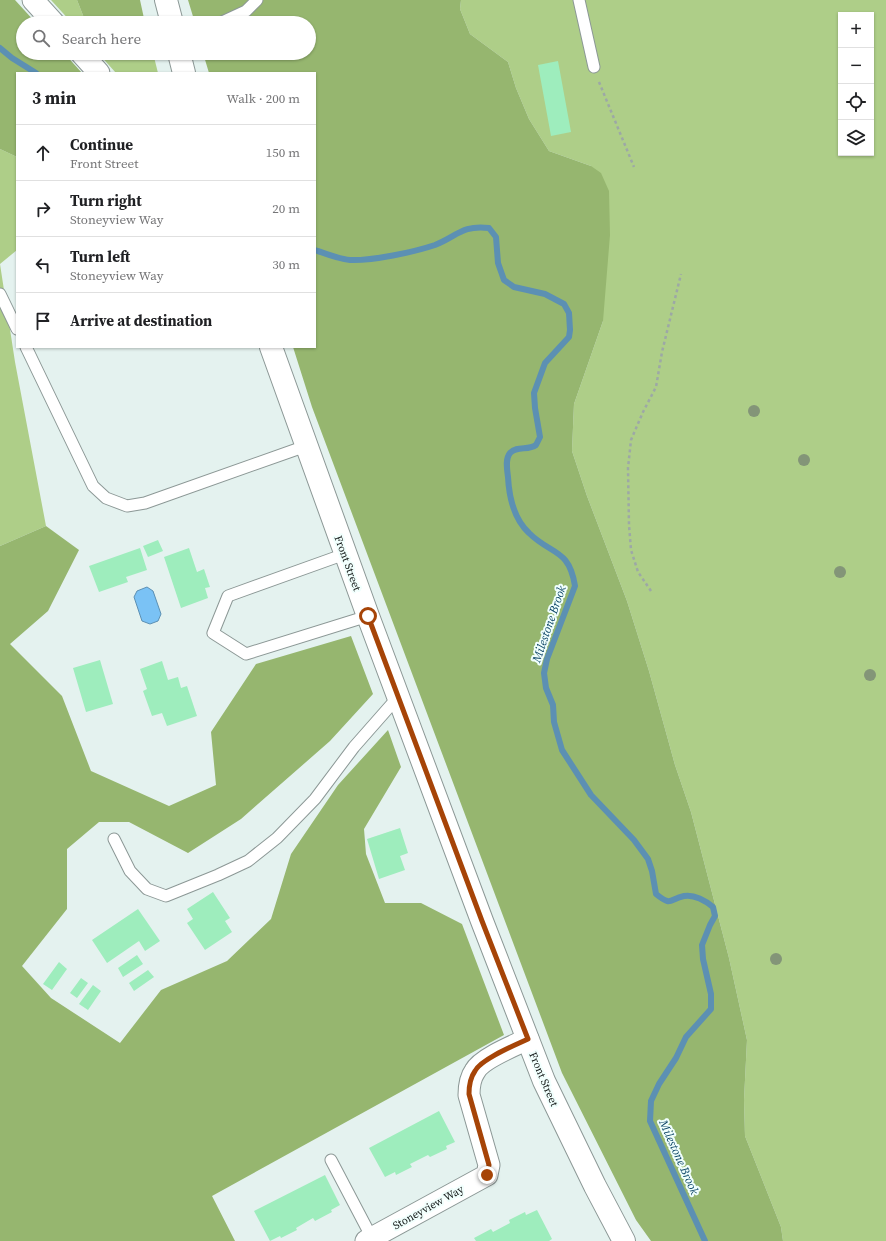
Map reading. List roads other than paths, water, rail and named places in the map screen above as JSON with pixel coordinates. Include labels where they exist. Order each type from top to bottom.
[{"type":"main road","points":[[166,0],[170,16]]},
{"type":"main road","points":[[181,60],[184,72]]},
{"type":"main road","name":"Front Street","points":[[270,348],[398,697],[544,1081],[595,1186],[624,1241]]},
{"type":"street","points":[[33,0],[48,16]]},
{"type":"street","points":[[87,60],[98,72]]},
{"type":"street","name":"Stoneyview Way","points":[[369,1239],[487,1175],[489,1165],[469,1094],[470,1083],[475,1069],[487,1059],[528,1039]]},
{"type":"lane","points":[[235,16],[246,11],[257,0]]},
{"type":"lane","points":[[579,0],[594,66]]},
{"type":"lane","points":[[0,294],[16,327]]},
{"type":"lane","points":[[26,348],[93,486],[106,498],[127,506],[145,503],[306,446]]},
{"type":"lane","points":[[345,554],[228,596],[213,633],[246,654],[368,616]]},
{"type":"lane","points":[[114,840],[130,871],[147,889],[166,896],[218,876],[248,861],[277,838],[315,799],[354,747],[398,697]]},
{"type":"lane","points":[[330,1160],[369,1239]]},
{"type":"water","points":[[147,587],[153,591],[161,614],[158,621],[150,624],[142,621],[134,597],[137,591]]},
{"type":"waterway","name":"Milestone Brook","points":[[0,48],[12,58],[34,72]]},
{"type":"waterway","name":"Milestone Brook","points":[[316,250],[350,260],[370,259],[393,256],[426,248],[443,242],[460,232],[472,228],[489,228],[496,237],[498,263],[504,280],[514,287],[545,294],[564,304],[569,313],[569,337],[545,363],[534,393],[540,437],[536,445],[533,447],[516,449],[510,453],[507,458],[510,492],[513,507],[524,527],[537,540],[564,558],[572,574],[575,586],[547,659],[544,673],[546,688],[553,705],[554,722],[562,750],[591,795],[634,840],[648,859],[652,871],[656,894],[668,901],[679,897],[692,896],[703,900],[713,907],[715,916],[702,945],[703,959],[711,994],[711,1009],[686,1037],[676,1058],[659,1084],[651,1101],[650,1121],[705,1241]]}]
